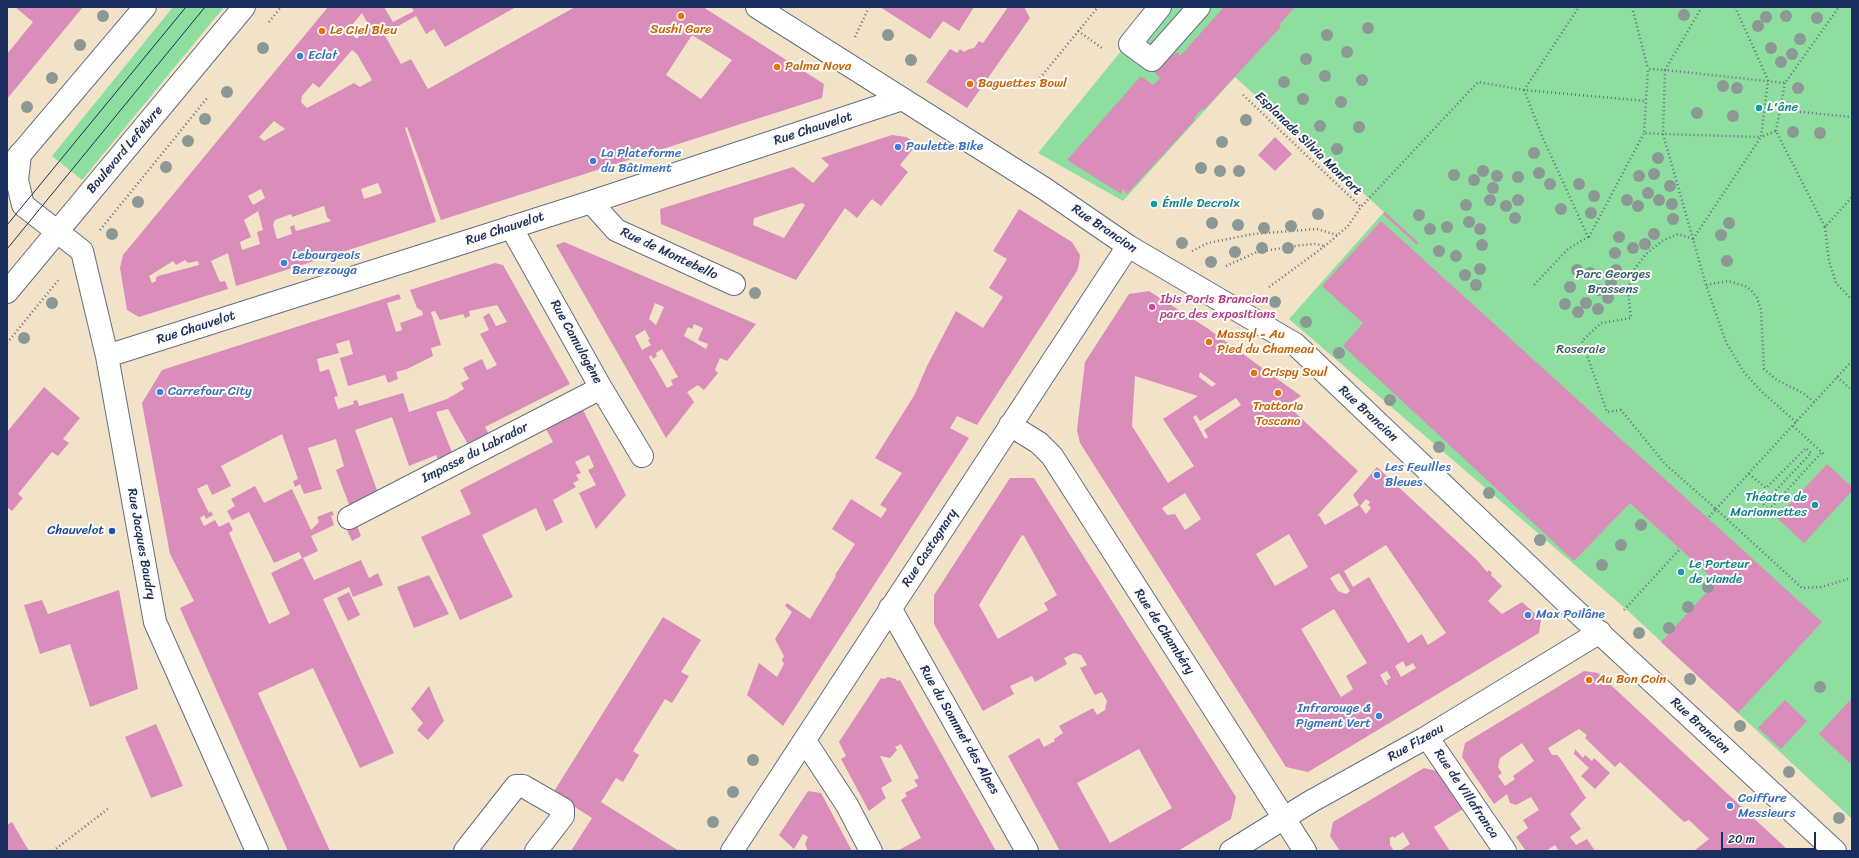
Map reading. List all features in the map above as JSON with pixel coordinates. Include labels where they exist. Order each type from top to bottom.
[{"type":"street","points":[[14,162],[145,7]]},
{"type":"street","name":"Boulevard Lefebvre","points":[[7,292],[244,7]]},
{"type":"street","name":"Rue Brancion","points":[[757,7],[1045,190],[1128,246],[1295,344],[1835,851]]},
{"type":"street","points":[[1160,7],[1130,44],[1152,60],[1199,7]]},
{"type":"street","name":"Rue Chauvelot","points":[[107,356],[591,202],[902,99]]},
{"type":"street","name":"Rue Jacques Baudry","points":[[14,162],[24,205],[82,251],[107,356],[155,622],[257,851]]},
{"type":"street","name":"Rue de Montebello","points":[[591,202],[616,230],[734,284]]},
{"type":"street","name":"Rue Camulogène","points":[[512,226],[601,388],[642,456]]},
{"type":"street","name":"Rue Castagnary","points":[[732,851],[1128,246]]},
{"type":"street","name":"Impasse du Labrador","points":[[349,518],[601,388]]},
{"type":"street","name":"Rue de Chambéry","points":[[1010,425],[1039,443],[1052,456],[1305,851]]},
{"type":"street","name":"Rue du Sommet des Alpes","points":[[890,608],[1028,851]]},
{"type":"street","name":"Rue Fizeau","points":[[1231,851],[1283,818],[1427,737],[1600,632]]},
{"type":"street","name":"Rue de Villafranca","points":[[1427,737],[1505,851]]},
{"type":"street","points":[[805,741],[846,805],[871,851]]},
{"type":"street","points":[[465,851],[516,786],[523,786],[563,809],[563,816],[536,851]]},
{"type":"path","points":[[266,26],[281,7]]},
{"type":"path","points":[[1040,78],[1098,7]]},
{"type":"path","points":[[1524,90],[1579,7]]},
{"type":"path","points":[[1533,286],[1568,249],[1588,237],[1644,133],[1648,69],[1632,7]]},
{"type":"path","points":[[1702,7],[1665,70],[1663,134],[1706,285],[1726,342],[1743,371],[1761,391],[1796,422]]},
{"type":"path","points":[[1693,239],[1761,137],[1768,80],[1735,7]]},
{"type":"path","points":[[1839,7],[1785,83],[1776,131],[1825,227],[1829,261],[1836,283],[1852,300]]},
{"type":"path","points":[[1648,69],[1768,80],[1785,83]]},
{"type":"path","name":"Esplanade Silvia Monfort","points":[[1269,288],[1325,246],[1348,226],[1360,207],[1478,82],[1524,90]]},
{"type":"path","points":[[1524,90],[1646,101]]},
{"type":"path","points":[[1524,90],[1542,136],[1588,237]]},
{"type":"path","points":[[100,230],[211,94]]},
{"type":"path","name":"Esplanade Silvia Monfort","points":[[1243,95],[1360,207]]},
{"type":"path","points":[[1780,110],[1852,117]]},
{"type":"path","points":[[1644,133],[1761,137],[1776,131]]},
{"type":"path","points":[[1825,227],[1852,197]]},
{"type":"path","points":[[1190,253],[1208,243],[1253,234],[1317,228],[1337,235]]},
{"type":"path","points":[[1693,239],[1678,234],[1662,241],[1646,254],[1634,271],[1628,291],[1631,318],[1601,323],[1582,341],[1607,412],[1620,410],[1665,464],[1802,588],[1821,587],[1852,578]]},
{"type":"path","points":[[1226,266],[1257,252],[1302,245],[1315,244],[1325,246]]},
{"type":"path","points":[[1706,285],[1728,281],[1745,286],[1751,290],[1757,298],[1761,310],[1764,369],[1777,380],[1803,393],[1814,402]]},
{"type":"path","points":[[7,343],[51,289]]},
{"type":"path","points":[[1708,518],[1852,361]]},
{"type":"path","points":[[1837,377],[1852,390]]},
{"type":"path","points":[[1793,426],[1825,455]]},
{"type":"path","points":[[1749,474],[1766,488],[1806,448],[1811,453],[1763,504],[1770,510],[1822,452]]},
{"type":"path","points":[[1624,610],[1680,549]]},
{"type":"path","points":[[53,851],[109,808]]},
{"type":"green space","points":[[173,7],[224,7],[82,180],[52,156]]},
{"type":"green space","name":"Parc Georges Brassens","points":[[1157,7],[1852,7],[1852,819],[1626,609],[1289,319],[1384,212],[1235,77],[1123,201],[1038,153]]},
{"type":"building","points":[[15,7],[83,7],[7,99],[7,54],[33,22]]},
{"type":"building","points":[[328,7],[384,7],[393,22],[414,11],[411,7],[516,7],[445,47],[434,29],[426,34],[416,16],[384,34],[401,64],[411,59],[428,89],[575,7],[703,7],[824,84],[822,98],[441,220],[407,127],[405,128],[436,222],[236,286],[228,253],[211,261],[220,282],[225,281],[228,289],[139,317],[127,310],[120,268],[123,255]],"holes":[[[362,13],[368,24],[357,39],[352,35],[357,28],[352,25]],[[692,35],[732,60],[701,99],[666,75]],[[352,50],[357,54],[372,80],[360,87],[354,83],[307,108],[301,102],[302,96],[313,83],[319,88]],[[274,121],[285,129],[264,141],[259,137]],[[378,183],[382,193],[364,199],[361,189]],[[261,189],[265,198],[253,205],[248,196]],[[324,206],[327,217],[331,221],[296,231],[294,225],[290,227],[292,234],[277,239],[273,225],[275,220],[291,214],[292,217]],[[258,211],[263,230],[257,232],[260,244],[242,250],[240,242],[251,237],[244,220]],[[185,260],[188,263],[198,261],[199,265],[158,276],[156,281],[152,283],[149,276],[173,261],[176,265]]]},
{"type":"building","points":[[880,7],[974,7],[959,31],[943,21],[930,39]]},
{"type":"building","points":[[1008,7],[1024,7],[1030,18],[967,108],[926,82],[950,49],[957,53],[960,49],[964,52],[974,48],[979,41],[983,43]]},
{"type":"building","points":[[1224,7],[1295,7],[1279,25],[1281,27],[1204,110],[1202,109],[1194,118],[1195,120],[1127,194],[1123,189],[1121,194],[1067,160],[1141,76],[1153,85],[1160,78],[1151,69],[1178,52],[1180,56]]},
{"type":"building","points":[[892,135],[906,137],[917,144],[900,165],[908,172],[881,206],[872,199],[857,218],[845,208],[796,280],[661,224],[660,209],[793,167],[813,183],[829,165],[821,158]],"holes":[[[802,203],[805,205],[784,238],[753,225],[754,218]]]},
{"type":"building","points":[[1275,137],[1292,154],[1275,171],[1258,155]]},
{"type":"building","points":[[1019,209],[1072,242],[1080,255],[1077,271],[977,425],[957,416],[950,428],[969,438],[783,726],[747,695],[759,663],[777,677],[784,664],[782,660],[784,656],[775,639],[792,612],[785,606],[787,603],[810,619],[836,576],[835,575],[855,544],[832,529],[851,499],[881,518],[887,509],[880,505],[902,473],[875,458],[915,394],[927,366],[956,311],[983,328],[1003,297],[989,288],[1007,259],[993,251]]},
{"type":"building","points":[[1385,212],[1418,242],[1417,245],[1383,214]]},
{"type":"building","points":[[1381,221],[1822,622],[1738,713],[1661,642],[1716,582],[1630,503],[1574,561],[1343,346],[1363,323],[1322,286]]},
{"type":"building","points":[[564,242],[756,324],[727,361],[720,358],[715,370],[718,373],[704,390],[698,385],[687,392],[694,402],[666,438],[556,245]],"holes":[[[655,303],[664,307],[656,325],[649,319]],[[694,324],[703,328],[698,340],[708,344],[706,349],[684,336],[688,327],[692,329]],[[645,330],[650,339],[648,340],[651,345],[642,350],[635,336]],[[662,349],[678,377],[671,380],[673,385],[667,388],[649,357],[651,355],[653,359],[657,356],[656,353]]]},
{"type":"building","points":[[495,263],[503,265],[570,384],[485,427],[490,436],[469,446],[448,409],[436,412],[453,455],[439,462],[436,455],[409,466],[392,417],[355,430],[378,493],[350,507],[336,470],[344,466],[336,439],[308,448],[322,489],[304,494],[300,484],[295,487],[293,481],[298,479],[282,434],[221,466],[231,486],[212,495],[207,484],[197,489],[209,513],[211,511],[213,515],[206,519],[204,515],[200,518],[204,526],[215,520],[219,527],[229,522],[233,530],[229,533],[269,624],[290,614],[271,573],[302,558],[299,552],[274,563],[249,512],[232,520],[227,511],[235,506],[231,499],[255,486],[264,503],[292,489],[311,530],[319,522],[317,517],[332,511],[334,515],[331,516],[334,525],[311,536],[318,551],[303,558],[314,580],[361,560],[369,578],[378,573],[383,585],[353,597],[349,587],[323,599],[394,753],[360,768],[313,668],[258,693],[330,851],[288,851],[180,608],[194,601],[170,554],[142,403],[162,370],[399,294],[401,299],[387,303],[396,332],[402,330],[400,323],[423,315],[422,311],[417,308],[410,290]],"holes":[[[497,305],[507,322],[496,326],[489,313],[483,317],[489,330],[480,334],[497,365],[487,370],[482,359],[463,368],[469,379],[461,383],[464,389],[447,399],[409,412],[403,393],[359,406],[357,400],[353,401],[354,404],[338,409],[334,397],[338,396],[329,369],[320,372],[317,359],[339,353],[336,344],[349,340],[353,354],[340,358],[348,386],[385,375],[388,383],[398,379],[396,372],[407,369],[433,356],[431,348],[441,345],[431,312],[435,311],[440,320],[463,314],[465,318],[470,316],[469,311]]]},
{"type":"building","points":[[1149,291],[1207,328],[1301,396],[1287,405],[1358,471],[1316,517],[1319,515],[1325,525],[1359,505],[1353,495],[1377,467],[1477,560],[1487,572],[1489,570],[1492,573],[1491,575],[1502,586],[1488,601],[1502,614],[1522,602],[1541,619],[1539,633],[1308,772],[1286,767],[1080,443],[1077,430],[1085,362],[1129,294]],"holes":[[[1200,372],[1216,384],[1212,387],[1199,377]],[[1135,376],[1198,396],[1163,419],[1194,466],[1168,483],[1132,426]],[[1236,398],[1241,405],[1204,430],[1208,437],[1205,439],[1193,417],[1196,415],[1200,421]],[[1185,493],[1201,519],[1185,530],[1175,514],[1167,515],[1162,508]],[[1366,499],[1370,502],[1368,505],[1371,508],[1366,514],[1360,506]],[[1289,534],[1308,567],[1275,586],[1256,554]],[[1386,545],[1446,633],[1428,645],[1422,634],[1408,643],[1369,577],[1353,587],[1344,571]],[[1339,573],[1350,591],[1346,594],[1338,591],[1330,578]],[[1334,609],[1367,663],[1346,676],[1353,689],[1341,697],[1301,629]],[[1403,661],[1406,667],[1413,663],[1416,668],[1401,677],[1395,666]],[[1387,671],[1391,678],[1386,681],[1388,684],[1386,685],[1380,675]]]},
{"type":"building","points":[[44,387],[80,418],[63,439],[69,443],[58,456],[52,452],[18,494],[23,498],[12,511],[7,507],[7,432]]},
{"type":"building","points":[[583,410],[626,495],[596,529],[579,493],[596,485],[588,470],[594,467],[589,455],[575,462],[581,473],[576,475],[579,480],[573,483],[576,487],[553,500],[563,522],[546,531],[536,508],[482,535],[513,597],[460,620],[421,537],[471,514],[460,490],[553,442],[546,429]]},
{"type":"building","name":"Théatre de Marionnettes","points":[[1827,464],[1852,487],[1852,491],[1804,543],[1777,518]]},
{"type":"building","points":[[1010,478],[1034,478],[1236,797],[1231,819],[1178,851],[1060,851],[1008,756],[1039,738],[1044,747],[1055,741],[1054,739],[1063,733],[1059,726],[1093,708],[1097,715],[1105,710],[1107,701],[1102,692],[1095,695],[1080,668],[1087,665],[1081,655],[1074,653],[1064,658],[1067,664],[1035,682],[1032,676],[1010,686],[1014,694],[983,711],[934,624],[934,595]],"holes":[[[1022,535],[1024,536],[1057,595],[1044,603],[1048,610],[998,639],[979,605]],[[1139,749],[1172,808],[1110,843],[1077,783]]]},
{"type":"building","points":[[356,523],[361,536],[352,541],[346,528]]},
{"type":"building","points":[[429,575],[449,614],[414,628],[397,587]]},
{"type":"building","points":[[119,590],[138,689],[90,707],[70,644],[40,654],[24,605],[42,600],[48,614]]},
{"type":"building","points":[[349,592],[360,615],[348,621],[337,598]]},
{"type":"building","points":[[663,617],[701,640],[681,672],[689,676],[672,703],[665,699],[633,751],[639,755],[623,782],[616,778],[601,802],[679,851],[571,851],[592,818],[553,793]]},
{"type":"building","points":[[1584,671],[1598,673],[1789,851],[1694,851],[1709,839],[1689,820],[1684,822],[1620,762],[1615,767],[1585,738],[1587,735],[1579,729],[1548,748],[1552,755],[1557,755],[1560,758],[1586,798],[1570,814],[1581,829],[1570,837],[1576,845],[1587,839],[1595,851],[1559,851],[1555,845],[1546,851],[1526,851],[1516,837],[1528,828],[1523,820],[1539,810],[1531,797],[1516,805],[1510,803],[1507,794],[1494,804],[1462,757],[1465,743]],"holes":[[[1522,743],[1534,761],[1513,776],[1515,779],[1505,786],[1498,776],[1502,773],[1498,767],[1500,758]]]},
{"type":"building","points":[[888,677],[896,679],[897,681],[900,680],[996,851],[897,851],[921,838],[901,800],[907,796],[905,793],[918,786],[914,780],[919,778],[901,744],[895,747],[897,750],[890,758],[880,756],[892,781],[881,788],[886,798],[869,811],[841,759],[846,756],[839,742],[881,678],[884,679]]},
{"type":"building","points":[[429,686],[444,721],[428,740],[417,730],[423,723],[411,709]]},
{"type":"building","points":[[1852,698],[1852,765],[1819,734]]},
{"type":"building","points":[[1785,700],[1807,721],[1781,749],[1758,728]]},
{"type":"building","points":[[156,724],[183,786],[151,798],[125,737]]},
{"type":"building","points":[[1575,749],[1583,758],[1585,755],[1592,761],[1594,758],[1610,773],[1595,789],[1581,776],[1589,768],[1574,754]]},
{"type":"building","points":[[1424,768],[1437,771],[1463,809],[1434,827],[1450,851],[1399,851],[1410,844],[1403,832],[1394,838],[1393,836],[1390,838],[1390,845],[1394,851],[1340,851],[1330,836],[1333,822]]},
{"type":"building","points":[[808,791],[821,793],[852,851],[808,851],[805,844],[808,837],[803,834],[794,849],[779,835]]},
{"type":"building","points":[[12,822],[29,851],[7,851],[7,825]]},
{"type":"tram line","points":[[7,225],[186,7]]},
{"type":"tram line","points":[[7,249],[205,7]]},
{"type":"place","name":"Sushi Gare","points":[[681,16]]},
{"type":"place","name":"Le Ciel Bleu","points":[[322,31]]},
{"type":"place","name":"Eclat","points":[[300,56]]},
{"type":"place","name":"Palma Nova","points":[[777,67]]},
{"type":"place","name":"Baguettes Bowl","points":[[970,84]]},
{"type":"place","name":"L'âne","points":[[1759,108]]},
{"type":"place","name":"Paulette Bike","points":[[898,147]]},
{"type":"place","name":"La Plateforme du Bâtiment","points":[[593,161]]},
{"type":"place","name":"Émile Decroix","points":[[1154,204]]},
{"type":"place","name":"Lebourgeois Berrezouga","points":[[284,263]]},
{"type":"place","name":"Ibis Paris Brancion parc des expositions","points":[[1152,307]]},
{"type":"place","name":"Massyl - Au Pied du Chameau","points":[[1209,342]]},
{"type":"place","name":"Crispy Soul","points":[[1254,373]]},
{"type":"place","name":"Carrefour City","points":[[160,392]]},
{"type":"place","name":"Trattoria Toscana","points":[[1278,393]]},
{"type":"place","name":"Les Feuilles Bleues","points":[[1377,475]]},
{"type":"place","name":"Théatre de Marionnettes","points":[[1815,505]]},
{"type":"place","name":"Chauvelot","points":[[112,531]]},
{"type":"place","name":"Le Porteur de viande","points":[[1681,572]]},
{"type":"place","name":"Max Poilâne","points":[[1528,615]]},
{"type":"place","name":"Au Bon Coin","points":[[1589,680]]},
{"type":"place","name":"Infrarouge & Pigment Vert","points":[[1379,716]]},
{"type":"place","name":"Coiffure Messieurs","points":[[1730,806]]},
{"type":"park label","name":"Roseraie","points":[[1581,350]]}]
